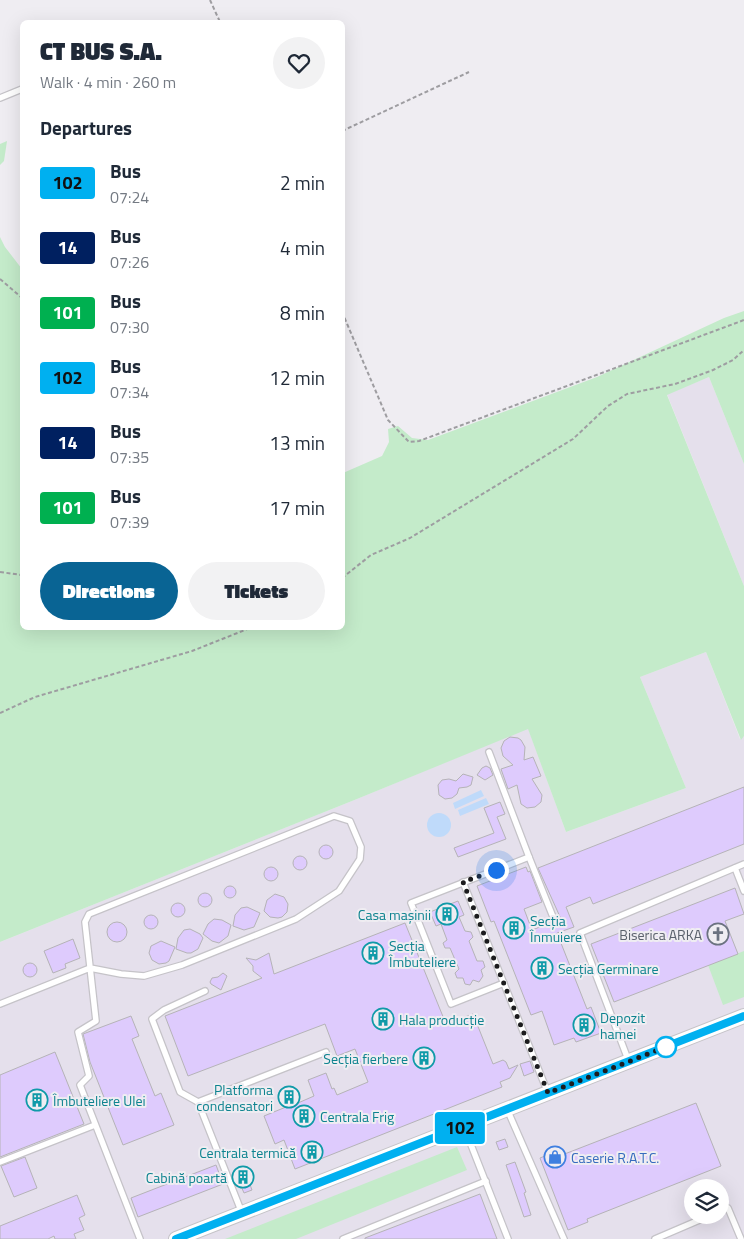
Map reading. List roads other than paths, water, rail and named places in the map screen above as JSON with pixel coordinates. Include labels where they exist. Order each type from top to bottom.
[{"type":"street","points":[[176,1239],[744,1016]]},
{"type":"lane","points":[[0,98],[20,90]]},
{"type":"lane","points":[[489,752],[553,916]]},
{"type":"lane","points":[[0,1004],[90,968],[144,976],[182,965],[296,919],[339,891],[360,859],[361,847],[350,821],[334,816],[89,914],[85,922],[90,968],[96,1021],[78,1032],[89,1076],[80,1085],[140,1239]]},
{"type":"lane","points":[[504,983],[452,1004],[411,903],[530,857]]},
{"type":"lane","points":[[629,1062],[580,933],[744,864]]},
{"type":"lane","points":[[735,868],[744,891]]},
{"type":"lane","points":[[463,882],[548,1093]]},
{"type":"lane","points":[[204,991],[164,1010],[152,1019],[180,1092],[198,1102],[242,1213]]},
{"type":"lane","points":[[198,1102],[326,1052]]},
{"type":"lane","points":[[507,1109],[564,1239]]},
{"type":"lane","points":[[0,1162],[95,1125]]},
{"type":"lane","points":[[464,1126],[508,1239]]},
{"type":"lane","points":[[343,1239],[486,1182]]},
{"type":"lane","points":[[729,1210],[741,1239]]},
{"type":"lane","points":[[654,1239],[690,1224]]},
{"type":"water","points":[[481,790],[484,796],[455,809],[453,803]]},
{"type":"water","points":[[486,798],[489,804],[460,816],[458,810]]},
{"type":"water","points":[[439,813],[447,817],[451,825],[447,833],[439,837],[431,833],[427,825],[431,817]]},
{"type":"place","name":"Casa mașinii","points":[[447,914]]},
{"type":"place","name":"Secția Înmuiere","points":[[514,928]]},
{"type":"place","name":"Biserica ARKA","points":[[718,934]]},
{"type":"place","name":"Secția Îmbuteliere","points":[[373,953]]},
{"type":"place","name":"Secția Germinare","points":[[542,968]]},
{"type":"place","name":"Hala producție","points":[[383,1019]]},
{"type":"place","name":"Depozit hamei","points":[[584,1025]]},
{"type":"place","name":"Secția fierbere","points":[[424,1058]]},
{"type":"place","name":"Platforma condensatori","points":[[289,1097]]},
{"type":"place","name":"Îmbuteliere Ulei","points":[[37,1100]]},
{"type":"place","name":"Centrala Frig","points":[[304,1116]]},
{"type":"place","name":"Centrala termică","points":[[312,1152]]},
{"type":"place","name":"Caserie R.A.T.C.","points":[[555,1157]]},
{"type":"place","name":"Cabină poartă","points":[[243,1177]]}]
